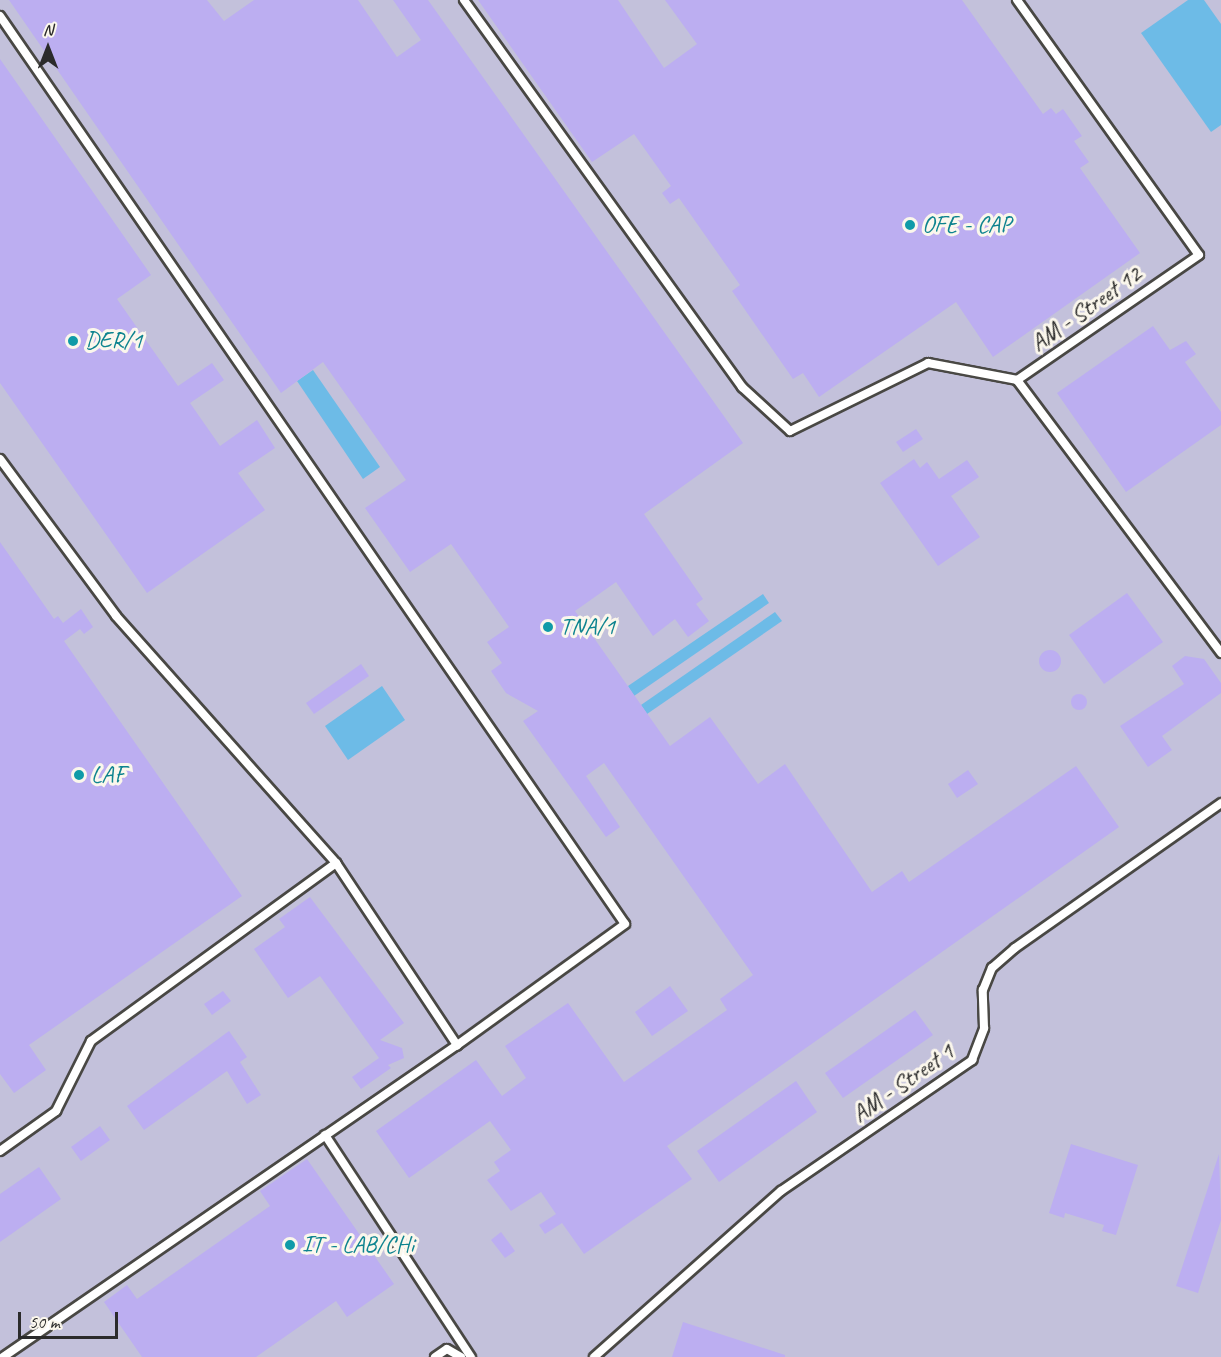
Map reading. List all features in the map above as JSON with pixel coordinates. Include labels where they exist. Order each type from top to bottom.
[{"type":"lane","points":[[464,0],[742,387],[790,431],[928,363],[1017,380]]},
{"type":"lane","name":"AM - Street 12","points":[[1017,0],[1199,255],[1017,380],[1221,653]]},
{"type":"lane","points":[[0,16],[626,924],[457,1045],[3,1357]]},
{"type":"lane","points":[[0,459],[117,616],[336,863],[457,1045]]},
{"type":"lane","name":"AM - Street 1","points":[[594,1357],[781,1191],[972,1060],[984,1029],[982,990],[992,968],[1015,948],[1221,803]]},
{"type":"lane","points":[[0,1151],[56,1111],[91,1041],[336,863]]},
{"type":"lane","points":[[325,1136],[471,1357]]},
{"type":"lane","points":[[435,1357],[447,1349],[461,1357]]},
{"type":"shaded area","points":[[0,0],[1221,0],[1221,1357],[0,1357]]},
{"type":"water","points":[[1188,0],[1204,0],[1221,24],[1221,125],[1211,132],[1141,33]]},
{"type":"water","points":[[313,370],[380,467],[363,479],[297,381]]},
{"type":"water","points":[[763,594],[769,603],[634,696],[628,686]]},
{"type":"water","points":[[775,612],[782,621],[647,714],[641,705]]},
{"type":"water","points":[[382,686],[405,720],[348,760],[325,726]]},
{"type":"building","name":"TNA/1","points":[[9,0],[207,0],[224,21],[254,0],[358,0],[397,57],[421,40],[393,0],[428,0],[743,443],[644,514],[703,599],[696,604],[709,621],[688,637],[675,619],[653,636],[616,582],[575,611],[670,746],[710,717],[758,784],[785,764],[872,892],[902,871],[909,882],[1076,766],[1119,827],[667,1146],[692,1179],[584,1254],[562,1223],[545,1234],[539,1225],[556,1214],[541,1192],[511,1211],[487,1180],[500,1171],[494,1162],[511,1150],[490,1121],[409,1178],[376,1131],[476,1060],[502,1096],[526,1078],[505,1046],[568,1003],[624,1082],[727,1010],[720,999],[753,975],[604,763],[586,776],[620,827],[606,837],[523,721],[538,711],[506,693],[491,671],[502,663],[487,642],[509,627],[451,544],[410,572],[365,508],[406,480],[323,362],[281,393]]},
{"type":"building","name":"OFE - CAP","points":[[478,0],[618,0],[664,68],[697,44],[665,0],[962,0],[1043,114],[1051,108],[1056,114],[1063,109],[1082,136],[1074,141],[1089,162],[1080,168],[1140,253],[993,357],[956,302],[819,397],[803,373],[793,379],[732,291],[740,285],[679,198],[670,204],[662,193],[671,186],[634,134],[592,162]]},
{"type":"building","name":"DER/1","points":[[0,59],[151,275],[117,299],[178,386],[212,363],[224,380],[190,403],[220,446],[257,420],[275,448],[238,473],[265,510],[147,593],[0,383]]},
{"type":"building","points":[[1153,326],[1170,350],[1186,341],[1196,354],[1185,362],[1221,412],[1221,425],[1126,492],[1057,393]]},
{"type":"building","points":[[916,429],[923,439],[903,452],[896,442]]},
{"type":"building","points":[[914,459],[920,468],[927,462],[939,479],[967,460],[979,477],[951,496],[980,537],[938,566],[880,483]]},
{"type":"building","name":"LAF","points":[[0,542],[54,619],[58,616],[63,623],[81,609],[93,627],[84,634],[80,629],[64,641],[242,896],[29,1045],[46,1070],[14,1093],[0,1074]]},
{"type":"building","points":[[1127,593],[1163,642],[1104,684],[1069,635]]},
{"type":"building","points":[[1050,650],[1058,653],[1061,661],[1058,669],[1050,672],[1042,669],[1039,661],[1042,653]]},
{"type":"building","points":[[1185,656],[1204,659],[1221,683],[1221,693],[1162,736],[1172,750],[1148,767],[1120,726],[1184,684],[1172,666]]},
{"type":"building","points":[[361,664],[369,676],[314,714],[306,703]]},
{"type":"building","points":[[1079,694],[1087,702],[1079,710],[1071,702]]},
{"type":"building","points":[[968,770],[978,784],[957,798],[948,784]]},
{"type":"building","points":[[310,897],[404,1023],[380,1040],[402,1048],[404,1058],[388,1065],[391,1068],[361,1089],[352,1077],[379,1058],[320,976],[288,998],[254,949],[285,927],[279,919]]},
{"type":"building","points":[[670,986],[688,1011],[652,1036],[635,1012]]},
{"type":"building","points":[[223,991],[231,1001],[212,1015],[204,1004]]},
{"type":"building","points":[[915,1010],[933,1035],[843,1098],[825,1073]]},
{"type":"building","points":[[229,1031],[247,1057],[240,1062],[261,1095],[247,1104],[227,1071],[144,1130],[127,1106]]},
{"type":"building","points":[[796,1081],[817,1112],[719,1182],[697,1151]]},
{"type":"building","points":[[100,1126],[110,1140],[81,1161],[71,1147]]},
{"type":"building","points":[[1071,1144],[1138,1165],[1116,1235],[1102,1231],[1104,1225],[1065,1213],[1064,1218],[1049,1213]]},
{"type":"building","points":[[1219,1154],[1221,1220],[1198,1293],[1176,1286]]},
{"type":"building","name":"IT - LAB/CHi","points":[[307,1159],[394,1284],[347,1317],[336,1301],[256,1357],[142,1357],[104,1302],[127,1285],[137,1299],[270,1206],[260,1191]]},
{"type":"building","points":[[39,1167],[61,1199],[0,1242],[0,1194]]},
{"type":"building","points":[[501,1232],[515,1251],[505,1258],[491,1240]]},
{"type":"building","points":[[683,1322],[785,1355],[785,1357],[672,1357]]},
{"type":"place","name":"OFE - CAP","points":[[910,225]]},
{"type":"place","name":"DER/1","points":[[73,341]]},
{"type":"place","name":"TNA/1","points":[[548,627]]},
{"type":"place","name":"LAF","points":[[79,775]]},
{"type":"place","name":"IT - LAB/CHi","points":[[290,1245]]}]
